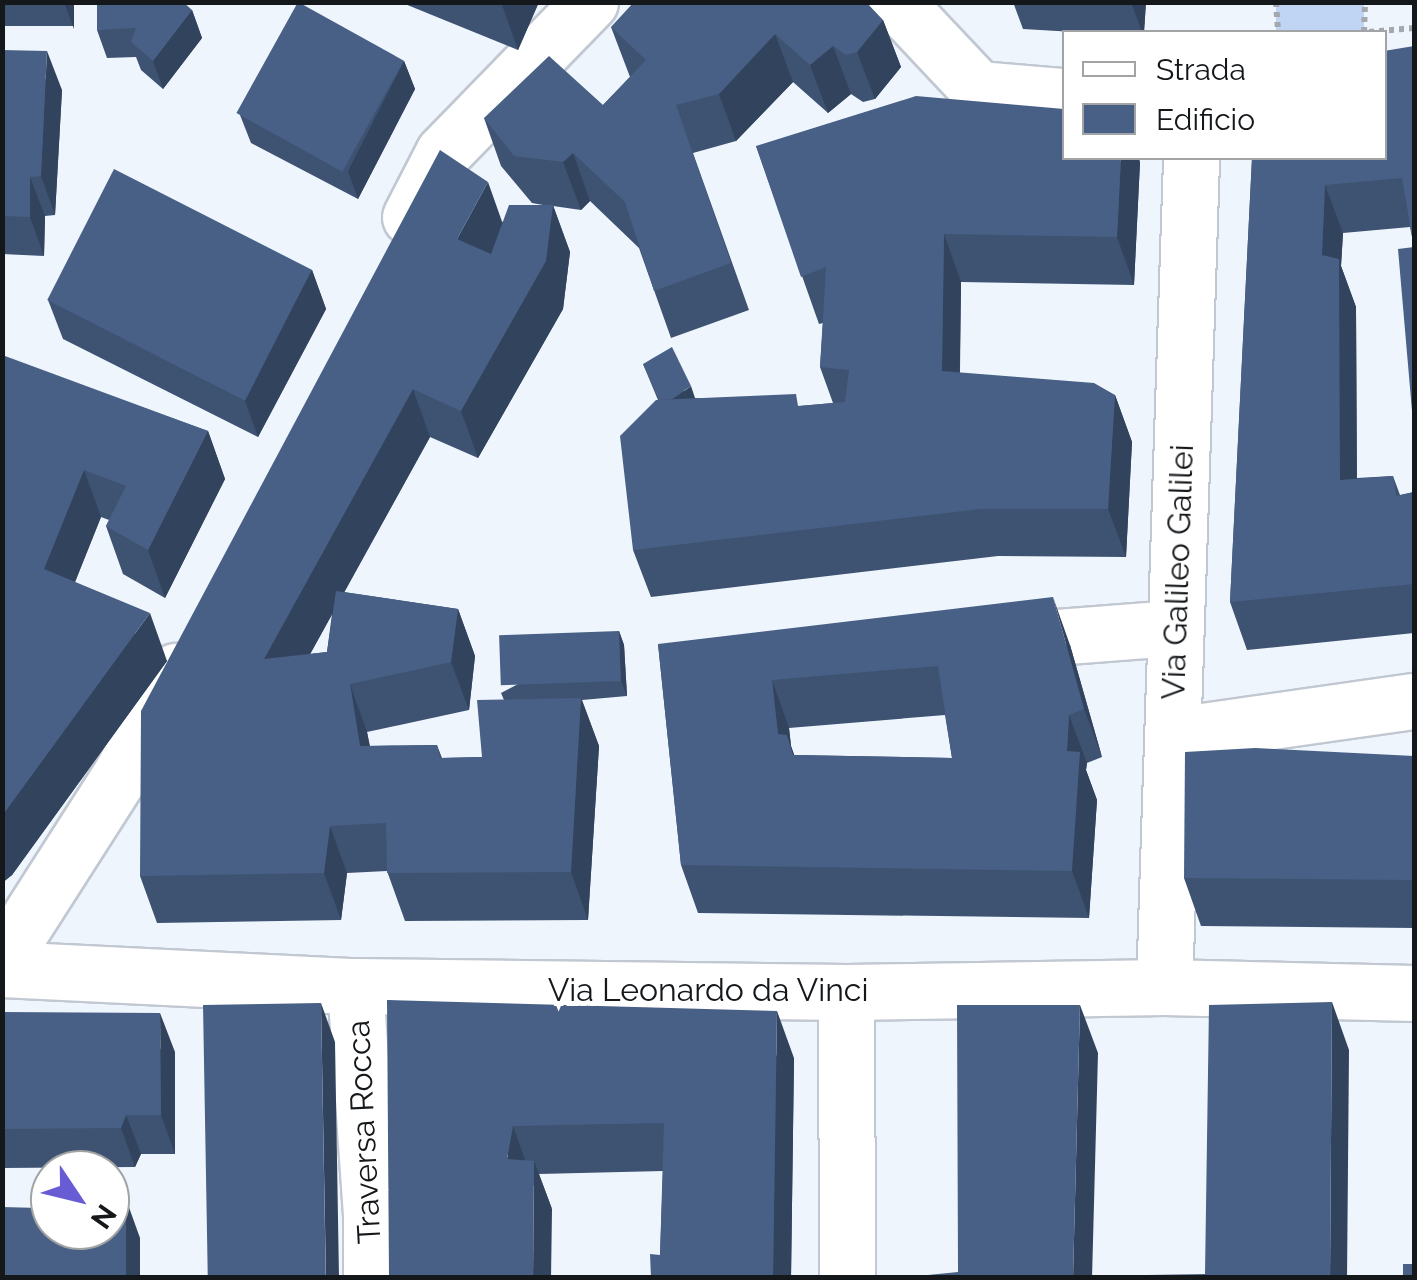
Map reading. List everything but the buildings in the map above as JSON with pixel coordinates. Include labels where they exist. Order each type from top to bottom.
[{"type":"street","points":[[388,260],[442,153],[590,2]]},
{"type":"street","points":[[896,2],[978,89],[1062,96]]},
{"type":"street","name":"Via Galileo Galilei","points":[[1164,987],[1191,160]]},
{"type":"street","points":[[937,646],[1175,628]]},
{"type":"street","points":[[2,960],[121,774],[196,633]]},
{"type":"street","points":[[1174,735],[1414,701]]},
{"type":"street","name":"Via Leonardo da Vinci","points":[[2,970],[355,986],[846,992],[1164,987],[1414,992]]},
{"type":"street","name":"Traversa Rocca","points":[[355,986],[371,1216],[371,1278]]},
{"type":"street","points":[[846,992],[847,1278]]},
{"type":"path","points":[[1276,2],[1278,30]]},
{"type":"path","points":[[1364,2],[1366,30]]},
{"type":"path","points":[[1387,30],[1414,28]]},
{"type":"shaded area","points":[[1276,3],[1364,3],[1364,30],[1276,30]]}]
